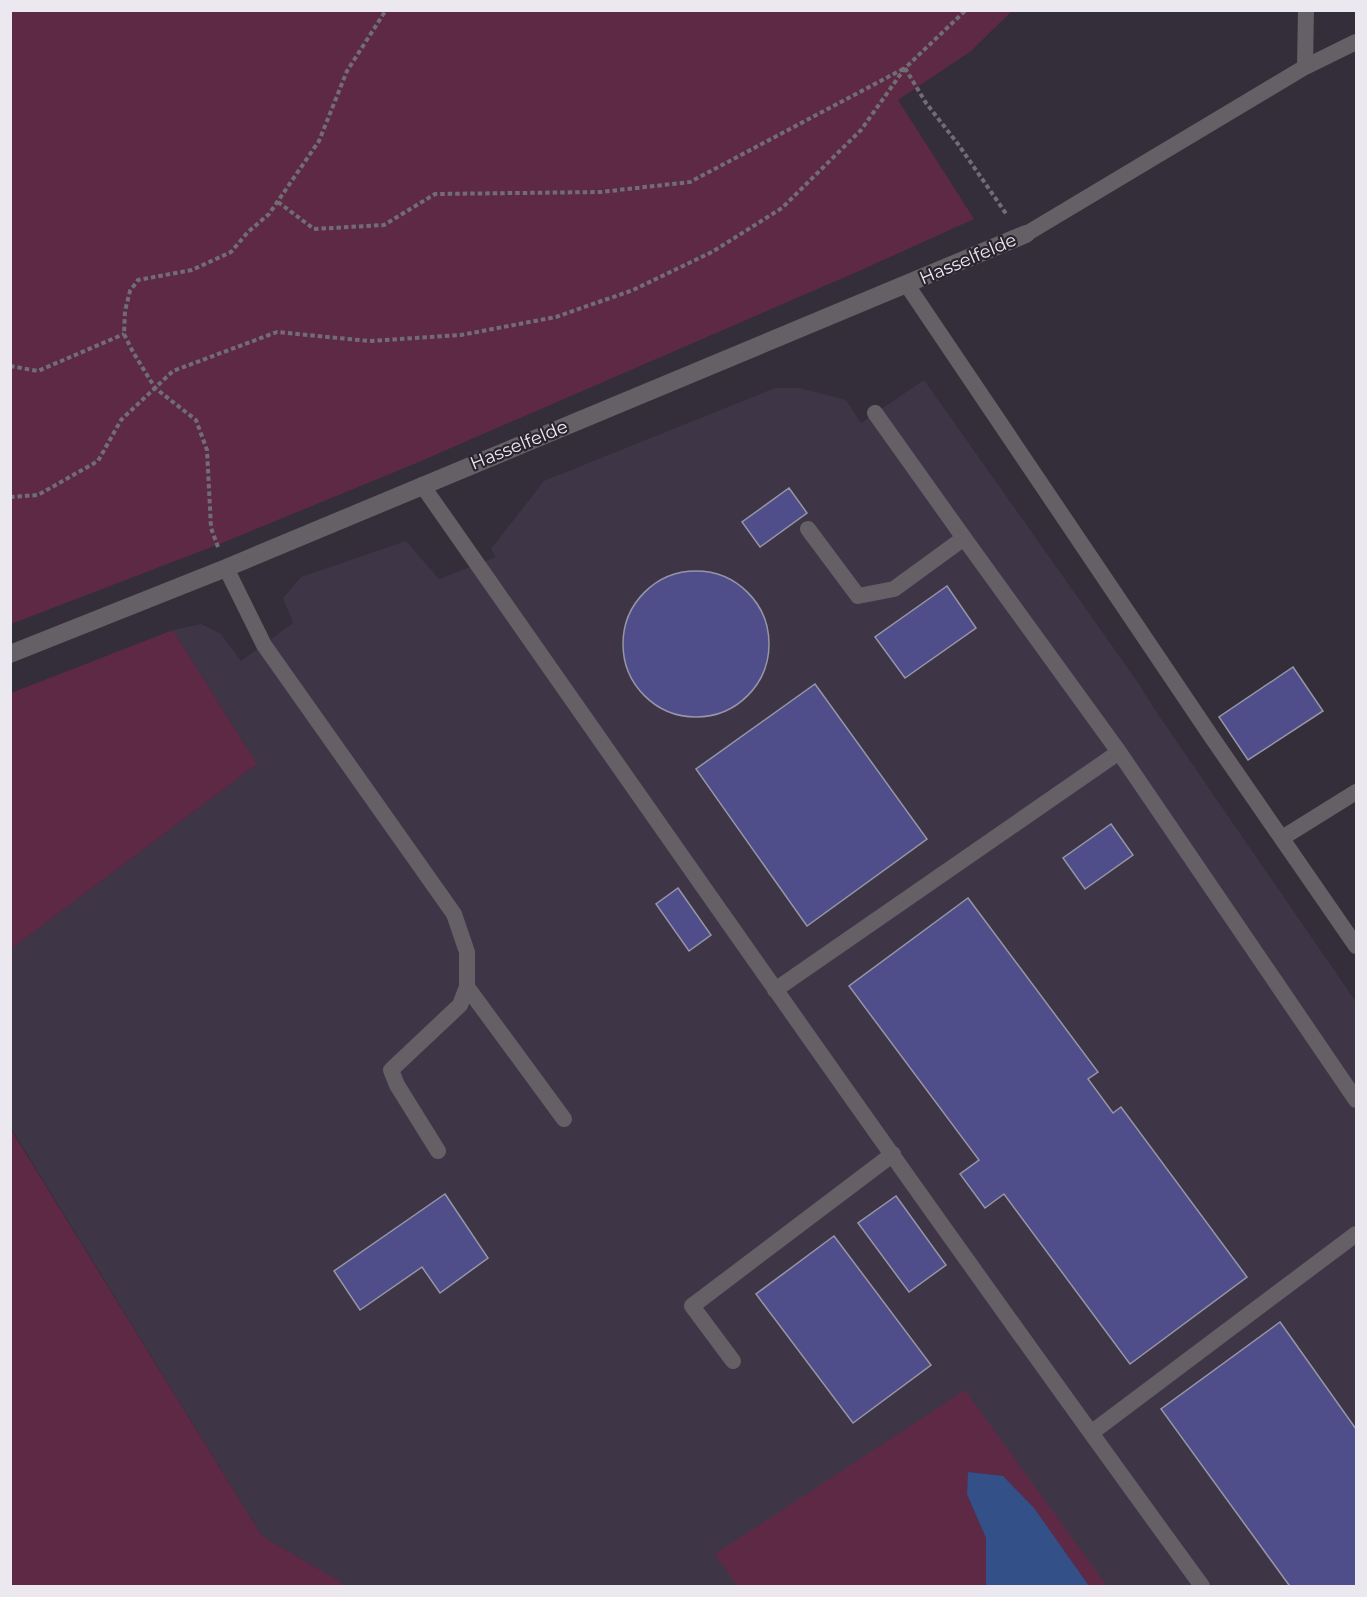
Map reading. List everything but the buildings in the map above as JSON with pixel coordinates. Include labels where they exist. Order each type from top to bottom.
[{"type":"street","name":"Hasselfelde","points":[[10,654],[226,568],[1024,236]]},
{"type":"lane","points":[[1305,67],[1306,10]]},
{"type":"lane","points":[[1024,236],[1305,67],[1356,42]]},
{"type":"lane","points":[[907,285],[1213,739],[1356,946]]},
{"type":"lane","points":[[875,413],[1119,752],[1356,1100]]},
{"type":"lane","points":[[422,485],[775,990],[1202,1587]]},
{"type":"lane","points":[[808,530],[858,596],[894,589],[964,538]]},
{"type":"lane","points":[[226,568],[264,645],[454,914],[467,952],[467,987],[460,1005],[391,1070],[397,1085],[438,1151]]},
{"type":"lane","points":[[775,990],[1119,752]]},
{"type":"lane","points":[[1282,838],[1356,792]]},
{"type":"lane","points":[[467,987],[564,1119]]},
{"type":"lane","points":[[733,1360],[692,1306],[892,1154]]},
{"type":"lane","points":[[1090,1433],[1356,1234]]},
{"type":"path","points":[[226,568],[211,528],[207,450],[196,420],[155,388],[124,334],[125,310],[130,291],[138,280],[192,270],[231,252],[248,232],[269,214],[319,141],[348,71],[386,10]]},
{"type":"path","points":[[10,497],[38,495],[98,461],[121,420],[172,371],[277,332],[369,341],[461,335],[556,317],[633,290],[712,252],[782,208],[861,130],[906,68],[966,10]]},
{"type":"path","points":[[278,201],[314,229],[384,225],[435,194],[601,192],[690,182],[906,68]]},
{"type":"path","points":[[906,68],[926,103],[1024,236]]},
{"type":"path","points":[[10,366],[38,371],[124,334]]},
{"type":"shaded area","points":[[11,10],[1012,11],[971,51],[898,100],[974,219],[414,464],[222,543],[11,624]]},
{"type":"shaded area","points":[[924,380],[1139,684],[1356,1002],[1356,1586],[348,1586],[262,1536],[11,1128],[11,949],[257,764],[173,630],[201,624],[221,634],[241,661],[293,623],[283,598],[301,577],[406,541],[439,579],[496,557],[491,549],[544,481],[775,388],[799,388],[846,400],[861,423]]},
{"type":"shaded area","points":[[173,630],[257,764],[11,949],[11,693]]},
{"type":"shaded area","points":[[10,1128],[262,1536],[348,1586],[11,1586]]},
{"type":"shaded area","points":[[965,1390],[1107,1586],[1089,1586],[1034,1508],[1003,1476],[969,1472],[967,1494],[986,1538],[986,1586],[737,1586],[715,1554]]},
{"type":"water","points":[[968,1472],[1003,1476],[1034,1508],[1089,1586],[986,1586],[986,1538],[967,1494]]}]
